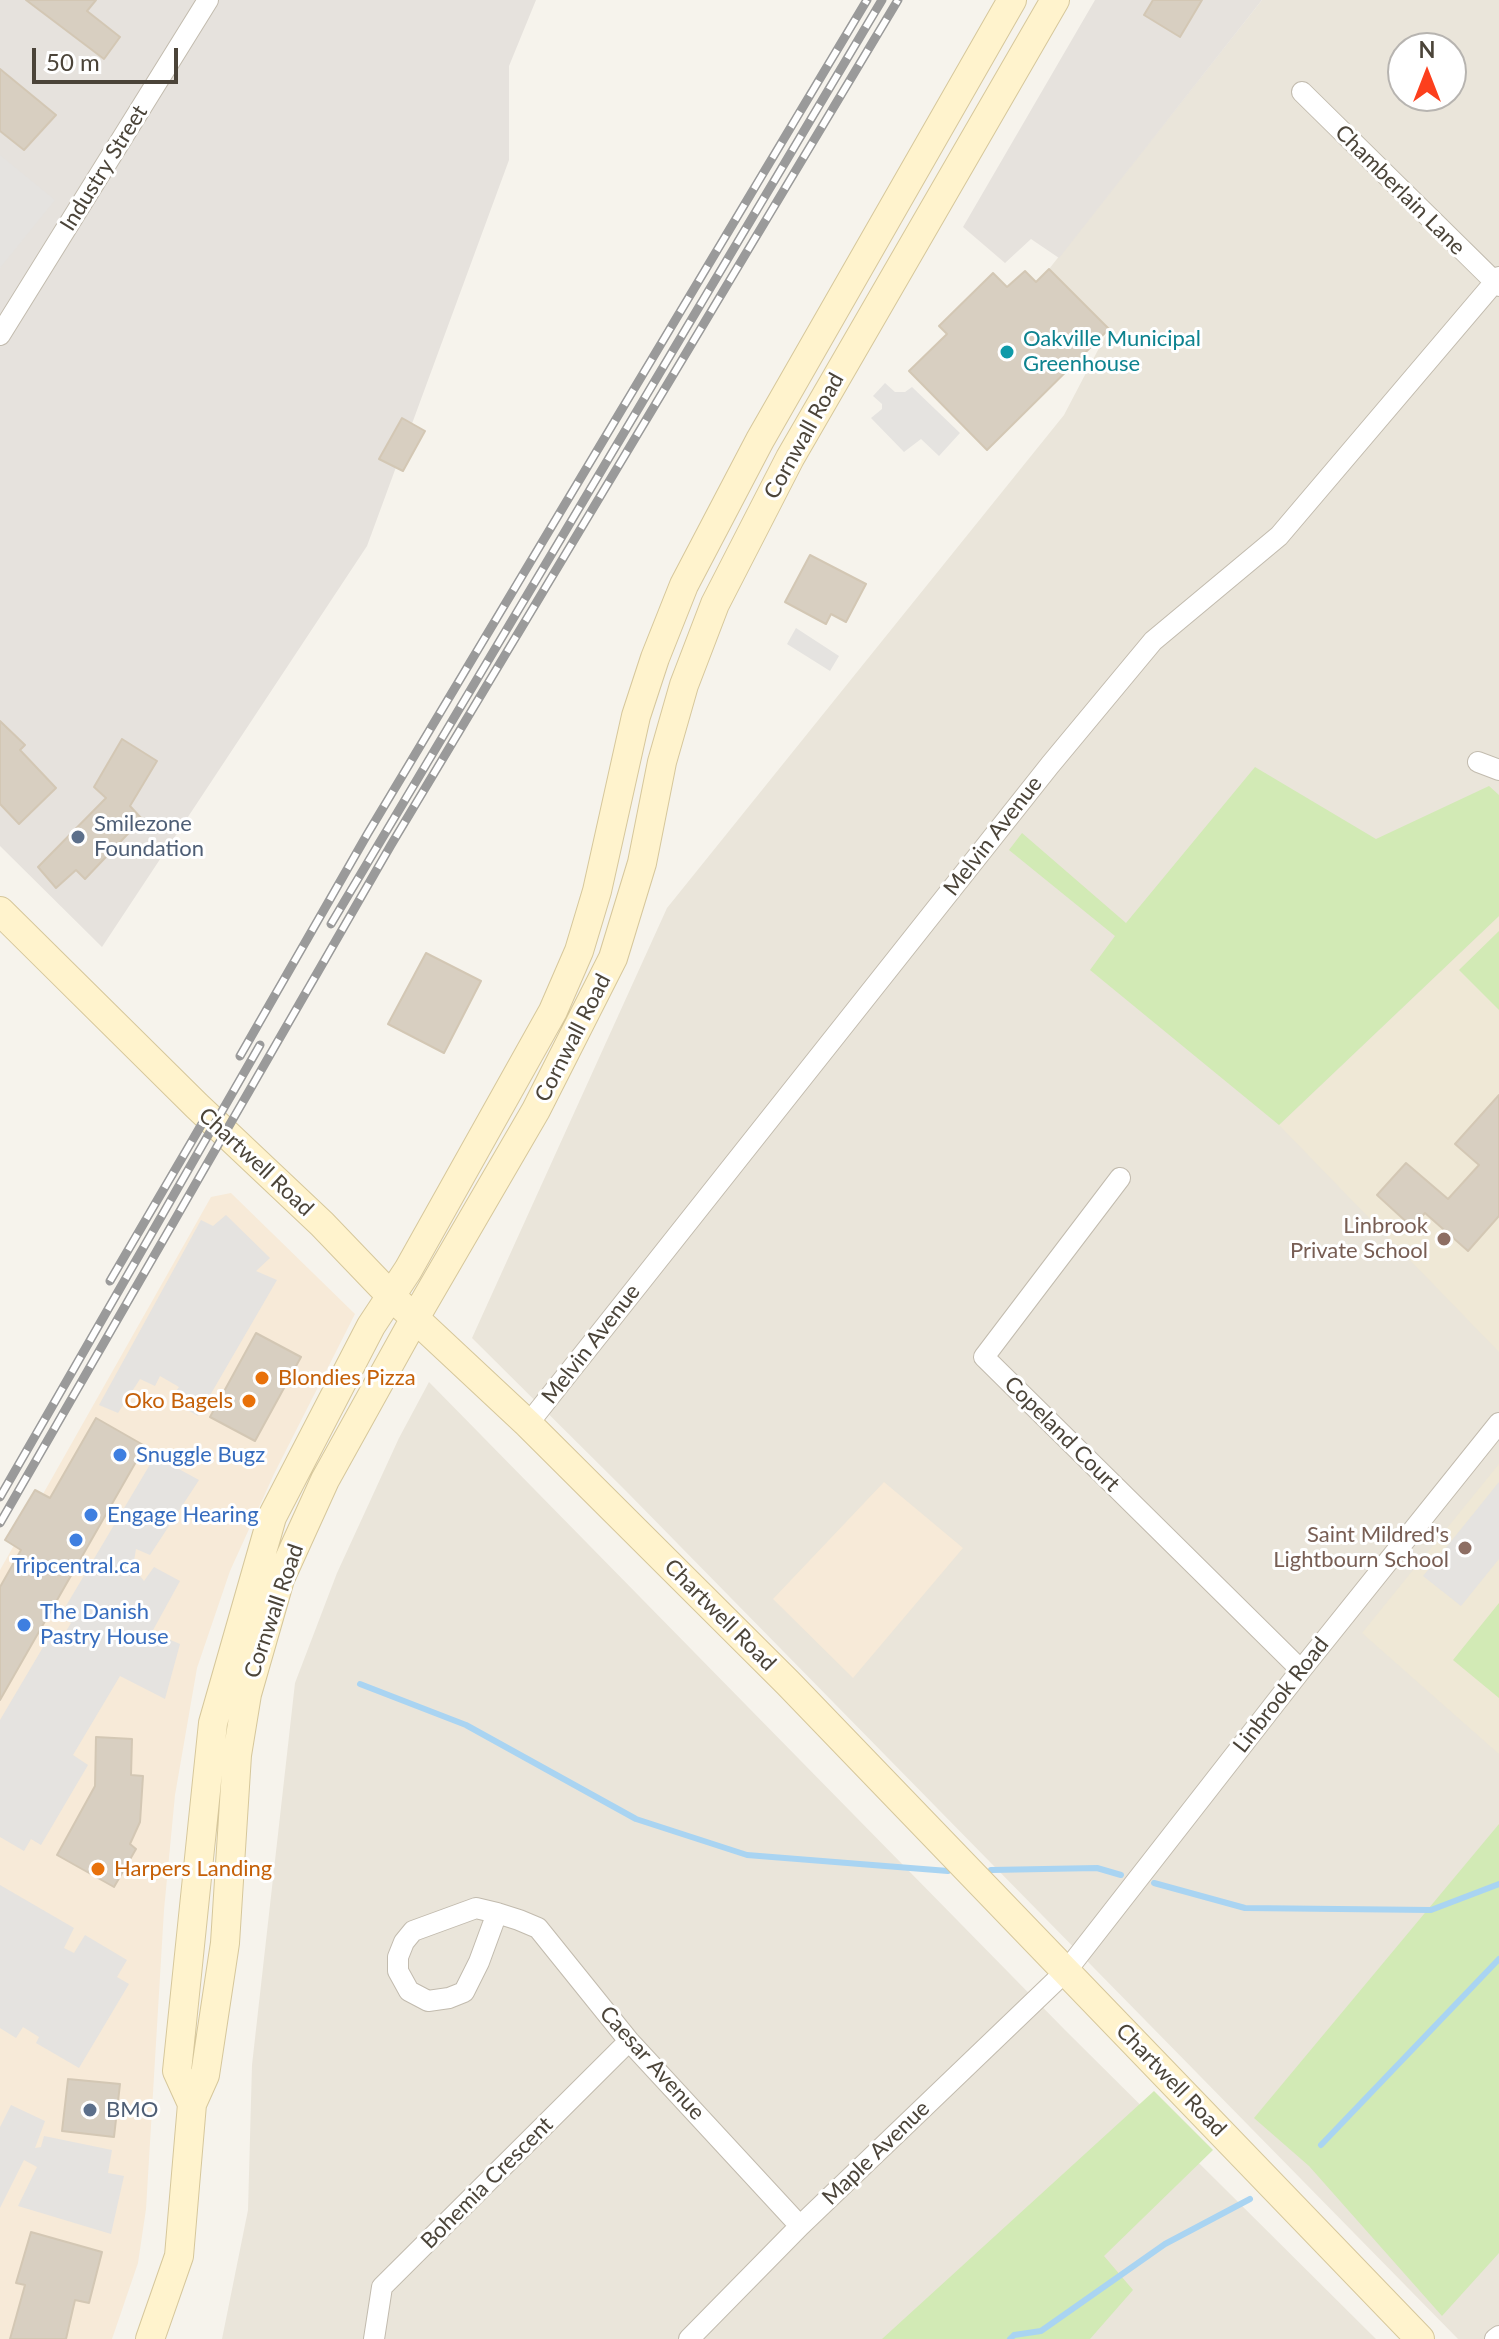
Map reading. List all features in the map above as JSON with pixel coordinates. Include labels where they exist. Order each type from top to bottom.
[{"type":"main road","name":"Cornwall Road","points":[[192,2104],[177,2071],[213,1723],[272,1517],[371,1326],[416,1257],[553,1011],[579,951],[597,891],[636,716],[684,585],[768,427],[1012,0]]},
{"type":"main road","name":"Cornwall Road","points":[[150,2339],[179,2256],[192,2104],[205,2075],[220,1980],[237,1755],[247,1694],[280,1579],[325,1480],[536,1110],[613,958],[642,863],[662,762],[684,685],[715,604],[790,458],[1055,0]]},
{"type":"main road","name":"Chartwell Road","points":[[0,911],[332,1234],[391,1296],[528,1424],[788,1683],[1420,2339]]},
{"type":"street","name":"Industry Street","points":[[0,335],[208,0]]},
{"type":"street","name":"Chamberlain Lane","points":[[1302,92],[1498,282]]},
{"type":"street","name":"Melvin Avenue","points":[[528,1424],[1040,777],[1153,641],[1279,536],[1498,282]]},
{"type":"street","points":[[1478,762],[1499,770]]},
{"type":"street","name":"Copeland Court","points":[[1120,1178],[984,1357],[1301,1670]]},
{"type":"street","name":"Linbrook Road","points":[[1067,1970],[1499,1423]]},
{"type":"street","name":"Caesar Avenue","points":[[497,1913],[464,1992],[428,2001],[409,1991],[398,1971],[398,1957],[413,1931],[476,1908],[497,1913],[538,1928],[629,2041],[800,2226]]},
{"type":"street","name":"Maple Avenue","points":[[689,2339],[800,2226],[1067,1970]]},
{"type":"street","name":"Bohemia Crescent","points":[[374,2339],[382,2287],[629,2041]]},
{"type":"shaded area","points":[[0,0],[536,0],[509,66],[509,160],[367,546],[102,947],[0,846]]},
{"type":"shaded area","points":[[1095,0],[1262,0],[1059,258],[1031,239],[1005,263],[963,227]]},
{"type":"shaded area","points":[[1262,0],[1499,0],[1499,2339],[1458,2339],[472,1338],[667,908],[1064,415],[1109,329],[1049,269]]},
{"type":"shaded area","points":[[0,155],[55,200],[0,268]]},
{"type":"shaded area","points":[[885,383],[895,392],[905,392],[912,387],[960,433],[939,456],[921,439],[904,452],[871,418],[882,409],[882,404],[873,396]]},
{"type":"shaded area","points":[[796,628],[839,656],[830,671],[787,644]]},
{"type":"shaded area","name":"Linbrook Private School","points":[[1499,916],[1499,1352],[1279,1125]]},
{"type":"shaded area","points":[[231,1193],[355,1314],[274,1474],[230,1571],[197,1668],[175,1795],[164,1910],[146,2209],[138,2263],[112,2339],[0,2339],[0,1570],[211,1197]]},
{"type":"shaded area","points":[[226,1215],[270,1258],[256,1271],[277,1280],[198,1416],[170,1400],[179,1387],[160,1376],[155,1386],[140,1379],[118,1413],[99,1405],[201,1220],[213,1226]]},
{"type":"shaded area","points":[[429,1382],[1065,2030],[1376,2339],[222,2339],[248,2210],[252,2065],[295,1683],[337,1573],[399,1438]]},
{"type":"shaded area","points":[[155,1456],[199,1480],[150,1555],[136,1549],[133,1567],[144,1581],[154,1567],[180,1581],[152,1632],[180,1644],[165,1699],[120,1676],[73,1755],[88,1765],[41,1845],[31,1839],[24,1851],[0,1837],[0,1720],[49,1637],[59,1643],[71,1623],[60,1616]]},
{"type":"shaded area","name":"Saint Mildred's Lightbourn School","points":[[1499,1464],[1499,1754],[1362,1633]]},
{"type":"shaded area","points":[[884,1482],[963,1548],[853,1678],[773,1599]]},
{"type":"shaded area","points":[[1499,1482],[1499,1559],[1461,1606],[1423,1576]]},
{"type":"shaded area","points":[[0,1885],[74,1928],[64,1948],[74,1953],[85,1935],[127,1960],[117,1977],[129,1984],[79,2068],[36,2043],[39,2037],[23,2027],[16,2038],[0,2028]]},
{"type":"shaded area","points":[[11,2105],[45,2121],[35,2148],[41,2147],[44,2136],[112,2150],[108,2173],[124,2176],[111,2234],[18,2206],[37,2167],[24,2160],[0,2208],[0,2127]]},
{"type":"green space","points":[[1255,767],[1376,839],[1489,786],[1499,795],[1499,916],[1279,1125],[1090,970],[1115,936],[1009,850],[1022,833],[1126,923]]},
{"type":"green space","points":[[1499,931],[1499,1010],[1459,970]]},
{"type":"green space","points":[[1499,1603],[1499,1698],[1453,1660]]},
{"type":"green space","points":[[1499,1824],[1499,2253],[1442,2316],[1309,2166],[1254,2118]]},
{"type":"green space","points":[[1154,2091],[1213,2150],[1104,2256],[1133,2290],[1090,2339],[882,2339]]},
{"type":"building","points":[[26,0],[96,0],[87,11],[120,37],[104,59]]},
{"type":"building","points":[[1153,0],[1202,0],[1180,37],[1144,15]]},
{"type":"building","points":[[0,69],[56,115],[24,150],[0,131]]},
{"type":"building","name":"Oakville Municipal Greenhouse","points":[[1049,269],[1109,329],[987,450],[909,371],[947,334],[939,326],[993,273],[1007,287],[1025,271],[1036,282]]},
{"type":"building","points":[[402,418],[425,431],[403,471],[379,459]]},
{"type":"building","points":[[810,555],[866,584],[846,622],[831,614],[826,624],[785,602]]},
{"type":"building","points":[[0,721],[25,745],[20,750],[56,788],[19,824],[0,804]]},
{"type":"building","points":[[122,739],[157,761],[130,806],[142,819],[85,879],[76,870],[56,888],[38,867],[106,798],[94,787]]},
{"type":"building","points":[[426,953],[481,981],[444,1053],[388,1024]]},
{"type":"building","points":[[1499,1095],[1499,1216],[1468,1251],[1425,1213],[1412,1227],[1377,1195],[1406,1163],[1448,1199],[1479,1165],[1455,1144]]},
{"type":"building","points":[[256,1333],[301,1357],[255,1441],[210,1417]]},
{"type":"building","points":[[96,1418],[145,1446],[0,1700],[0,1587],[21,1550],[5,1540],[35,1490],[50,1498]]},
{"type":"building","points":[[96,1737],[132,1739],[131,1775],[143,1776],[140,1822],[130,1844],[136,1849],[114,1887],[57,1855],[95,1786]]},
{"type":"building","points":[[68,2079],[120,2084],[114,2137],[62,2131]]},
{"type":"building","points":[[31,2232],[102,2252],[89,2303],[75,2300],[66,2339],[10,2339],[25,2285],[16,2283]]},
{"type":"waterway","points":[[360,1684],[466,1725],[636,1819],[747,1855],[948,1871]]},
{"type":"waterway","points":[[991,1870],[1097,1868],[1121,1875]]},
{"type":"waterway","points":[[1154,1883],[1245,1908],[1431,1910],[1499,1884]]},
{"type":"waterway","points":[[1321,2145],[1499,1959]]},
{"type":"waterway","points":[[1010,2339],[1014,2335],[1041,2331],[1165,2244],[1250,2199]]},
{"type":"railway","points":[[240,1056],[368,833],[867,0]]},
{"type":"railway","points":[[331,924],[882,0]]},
{"type":"railway","points":[[0,1523],[391,845],[898,0]]},
{"type":"railway","points":[[0,1497],[260,1045]]},
{"type":"railway","points":[[110,1281],[203,1122]]},
{"type":"place","name":"Oakville Municipal Greenhouse","points":[[1007,352]]},
{"type":"place","name":"Smilezone Foundation","points":[[78,837]]},
{"type":"place","name":"Linbrook Private School","points":[[1444,1239]]},
{"type":"place","name":"Blondies Pizza","points":[[262,1378]]},
{"type":"place","name":"Oko Bagels","points":[[249,1401]]},
{"type":"place","name":"Snuggle Bugz","points":[[120,1455]]},
{"type":"place","name":"Engage Hearing","points":[[91,1515]]},
{"type":"place","name":"Tripcentral.ca","points":[[76,1540]]},
{"type":"place","name":"Saint Mildred's Lightbourn School","points":[[1465,1548]]},
{"type":"place","name":"The Danish Pastry House","points":[[24,1625]]},
{"type":"place","name":"Harpers Landing","points":[[98,1869]]},
{"type":"place","name":"BMO","points":[[90,2110]]}]
